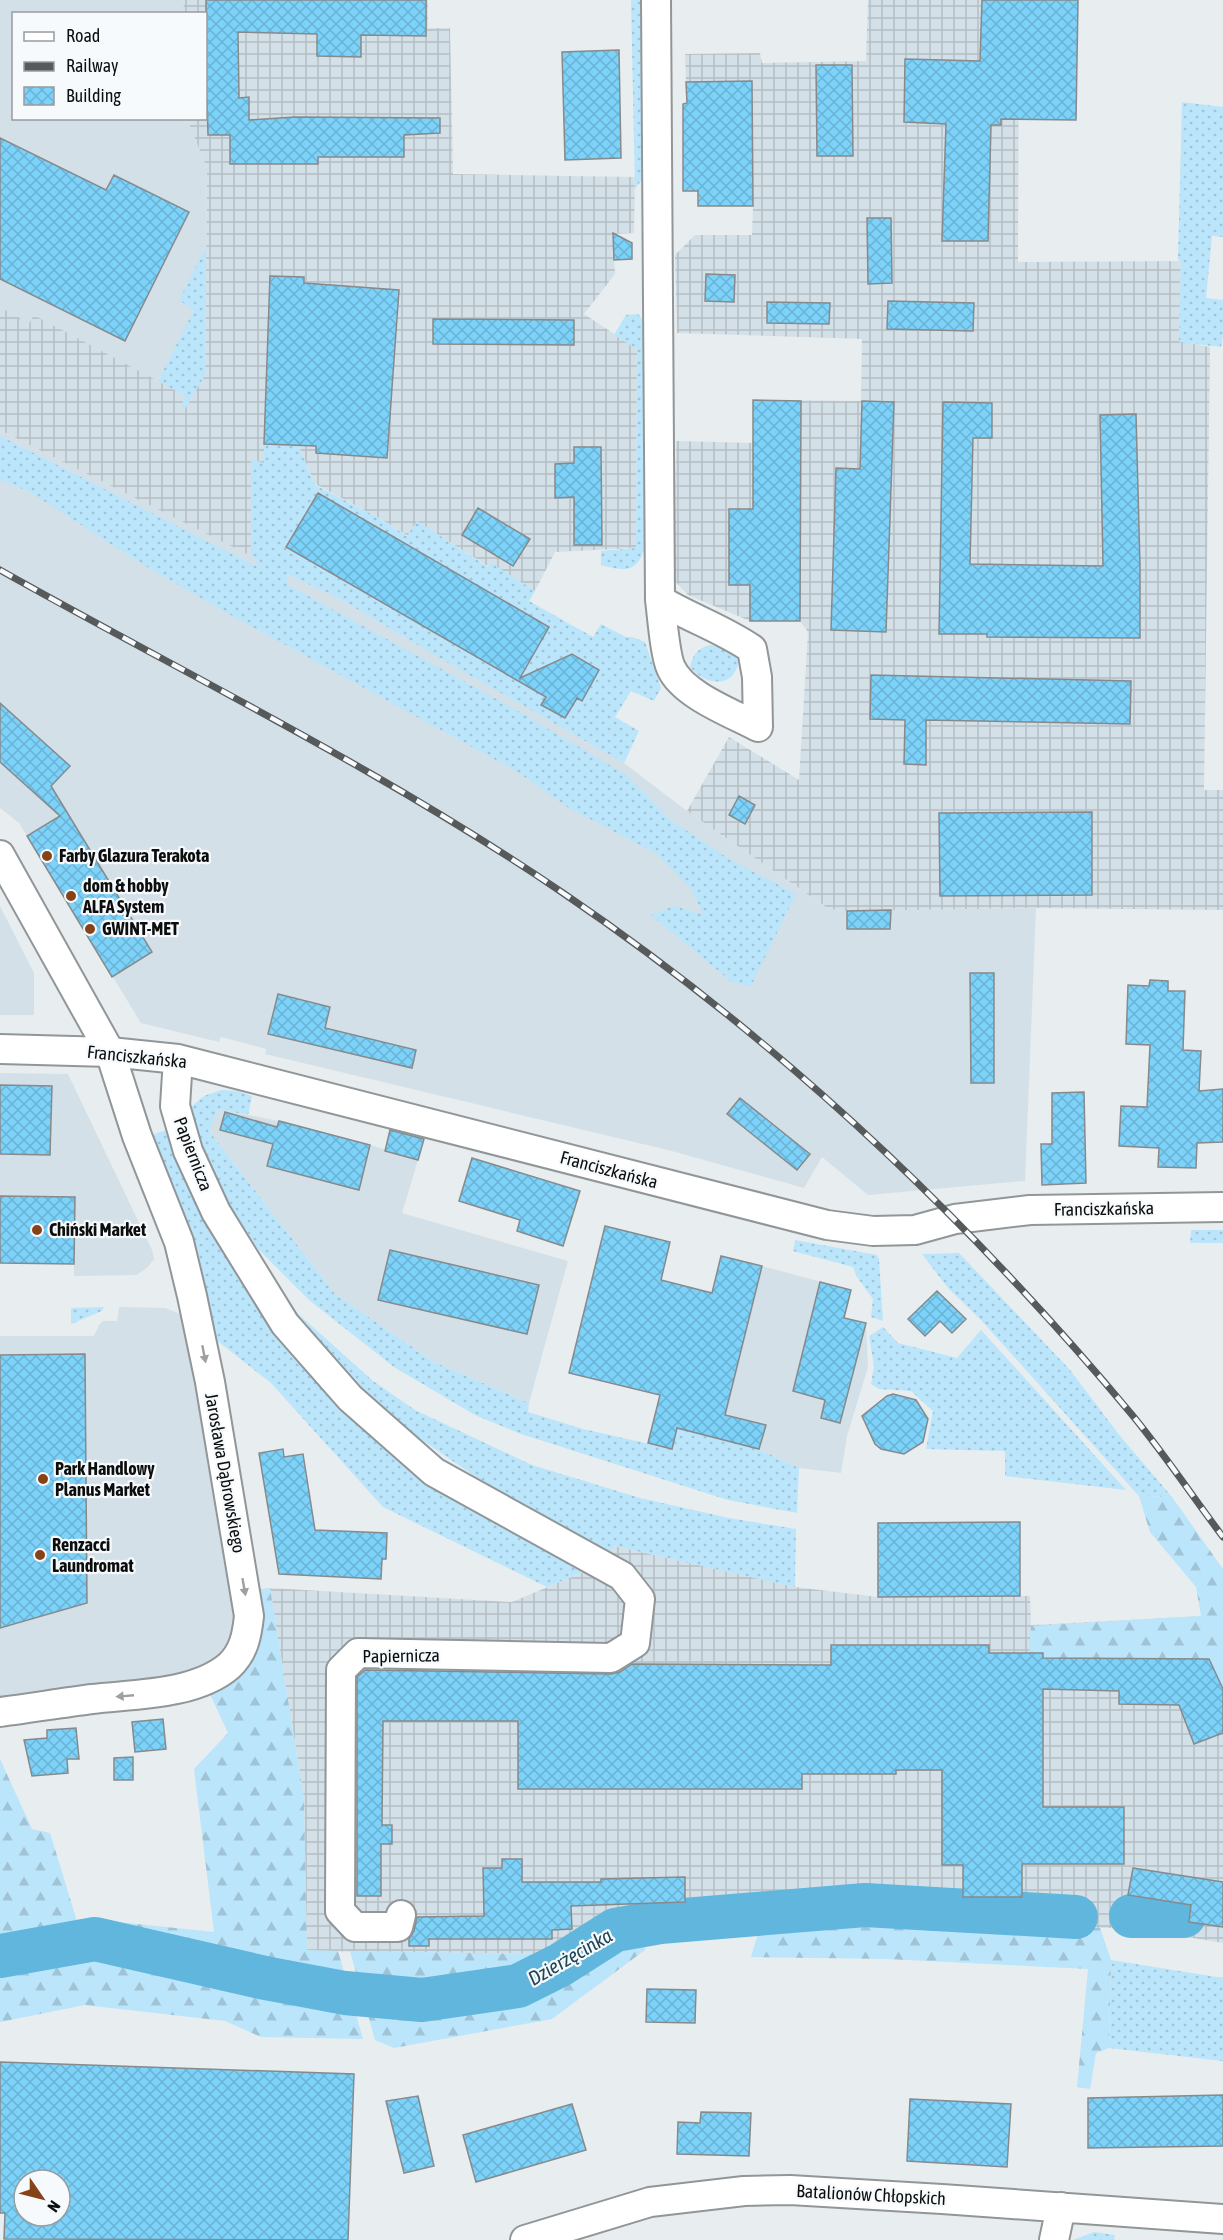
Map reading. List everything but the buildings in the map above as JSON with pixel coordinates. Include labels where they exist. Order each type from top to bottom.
[{"type":"street","points":[[656,0],[660,600],[670,668],[686,688],[758,727],[757,677],[752,649],[734,637],[660,600]]},
{"type":"street","name":"Jarosława Dąbrowskiego","points":[[0,855],[110,1052],[136,1136],[178,1242],[210,1382],[249,1616],[246,1642],[231,1664],[211,1679],[155,1693],[0,1712]]},
{"type":"street","name":"Franciszkańska","points":[[0,1050],[110,1052],[178,1059],[827,1225],[873,1231],[915,1230],[955,1219],[1030,1210],[1223,1207]]},
{"type":"street","name":"Papiernicza","points":[[178,1059],[175,1106],[189,1151],[216,1212],[285,1324],[350,1398],[434,1472],[622,1576],[640,1599],[635,1643],[610,1658],[358,1653],[341,1670],[340,1911],[355,1927],[398,1927],[401,1914]]},
{"type":"street","name":"Batalionów Chłopskich","points":[[525,2240],[650,2202],[744,2191],[844,2192],[1223,2219]]},
{"type":"street","points":[[1054,2240],[1061,2207]]},
{"type":"shaded area","points":[[0,0],[183,0],[184,12],[12,12],[12,120],[187,120],[207,168],[205,375],[185,396],[34,315],[29,323],[0,307]]},
{"type":"shaded area","points":[[183,0],[428,0],[428,28],[450,28],[453,174],[635,177],[634,233],[613,234],[615,274],[584,314],[637,349],[636,548],[555,552],[535,591],[492,564],[489,567],[418,522],[408,536],[315,484],[298,445],[304,277],[270,277],[264,464],[251,460],[251,556],[0,430],[0,307],[29,323],[34,315],[186,396],[181,407],[205,375],[207,168],[187,120],[207,120],[207,12],[184,12]]},
{"type":"shaded area","points":[[868,0],[1019,0],[1018,262],[1181,261],[1179,341],[1210,347],[1204,790],[1223,790],[1223,910],[1036,908],[847,911],[829,909],[687,811],[729,737],[799,780],[808,632],[800,621],[750,621],[688,595],[674,580],[676,441],[753,443],[753,400],[861,401],[862,339],[677,333],[675,255],[695,235],[752,235],[753,206],[752,82],[686,82],[685,54],[760,53],[762,63],[866,61]]},
{"type":"shaded area","points":[[0,430],[340,599],[624,763],[687,811],[829,909],[847,911],[1036,908],[1025,1181],[868,1195],[822,1157],[804,1188],[668,1150],[265,1054],[266,1049],[221,1037],[219,1042],[141,1023],[19,823],[0,808]]},
{"type":"shaded area","points":[[0,906],[34,973],[34,1015],[0,1015]]},
{"type":"shaded area","points":[[0,1073],[68,1074],[152,1250],[154,1259],[137,1275],[74,1276],[74,1264],[0,1263]]},
{"type":"shaded area","points":[[218,1109],[279,1121],[418,1160],[402,1213],[568,1261],[529,1403],[434,1362],[335,1294],[209,1131]]},
{"type":"shaded area","points":[[762,1266],[851,1290],[844,1317],[866,1323],[868,1367],[847,1436],[841,1473],[799,1468],[759,1449],[677,1428]]},
{"type":"shaded area","points":[[119,1307],[165,1308],[178,1313],[188,1323],[240,1624],[236,1642],[208,1670],[0,1703],[0,1336],[94,1336],[103,1321],[117,1321]]},
{"type":"shaded area","points":[[615,1546],[795,1587],[878,1597],[1030,1596],[1031,1625],[1202,1616],[1209,1659],[1223,1689],[1223,1943],[1133,1928],[1085,1928],[1067,1895],[769,1901],[602,1912],[547,1954],[307,1951],[304,1799],[270,1588],[512,1602],[588,1570]]},
{"type":"green space","points":[[631,0],[645,0],[643,178],[635,189]]},
{"type":"green space","points":[[1182,102],[1223,107],[1223,237],[1212,236],[1206,298],[1223,300],[1221,347],[1179,342],[1181,261],[1178,260]]},
{"type":"green space","points":[[206,247],[205,375],[185,409],[181,407],[186,396],[158,381],[194,310],[179,300]]},
{"type":"green space","points":[[638,314],[643,320],[646,541],[637,564],[626,569],[619,569],[601,565],[601,551],[636,548],[637,349],[614,335],[626,315]]},
{"type":"green space","points":[[0,436],[256,566],[257,559],[251,556],[251,459],[264,463],[264,444],[298,445],[315,485],[379,518],[407,536],[417,521],[488,567],[491,563],[535,591],[529,601],[593,637],[601,624],[626,637],[645,642],[661,688],[654,701],[631,691],[615,717],[639,731],[624,763],[340,599],[287,574],[288,585],[520,712],[628,776],[669,819],[729,859],[796,894],[751,986],[733,983],[651,915],[674,906],[703,914],[692,890],[657,854],[569,808],[516,771],[142,564],[30,492],[0,480]]},
{"type":"green space","points":[[710,645],[728,649],[739,657],[733,675],[727,680],[712,681],[697,674],[690,667],[696,653]]},
{"type":"green space","points":[[221,1090],[237,1091],[252,1096],[248,1115],[218,1109],[209,1131],[335,1294],[434,1362],[529,1403],[528,1412],[583,1429],[672,1449],[677,1428],[759,1449],[799,1468],[797,1513],[728,1500],[521,1434],[475,1415],[394,1367],[309,1300],[258,1249],[225,1197],[189,1123],[191,1107],[204,1096]]},
{"type":"green space","points":[[167,1130],[189,1181],[260,1312],[298,1361],[588,1570],[547,1587],[383,1507],[271,1383],[215,1339],[205,1286],[176,1203],[150,1143],[154,1134]]},
{"type":"green space","points":[[1191,1230],[1223,1230],[1223,1243],[1190,1243]]},
{"type":"green space","points":[[795,1240],[877,1255],[883,1321],[871,1317],[873,1299],[857,1277],[853,1267],[793,1251]]},
{"type":"green space","points":[[959,1253],[1070,1370],[1120,1436],[1172,1497],[1139,1496],[981,1320],[948,1288],[922,1254]]},
{"type":"green space","points":[[276,1294],[373,1381],[415,1410],[532,1465],[640,1498],[729,1518],[796,1529],[795,1587],[615,1546],[607,1553],[505,1497],[393,1420],[351,1380]]},
{"type":"green space","points":[[104,1307],[102,1311],[71,1324],[71,1308]]},
{"type":"green space","points":[[883,1327],[898,1343],[957,1358],[981,1330],[1126,1490],[1005,1476],[1005,1451],[926,1449],[933,1411],[911,1391],[879,1389],[871,1384],[874,1366],[869,1336]]},
{"type":"green space","points":[[1139,1496],[1172,1497],[1223,1569],[1223,1689],[1209,1659],[1043,1658],[1043,1653],[1029,1653],[1031,1626],[1201,1616],[1196,1587],[1150,1532]]},
{"type":"green space","points":[[270,1588],[304,1799],[307,1950],[338,1951],[363,2039],[261,2037],[225,2021],[85,2005],[0,2022],[0,1759],[32,1829],[50,1833],[80,1931],[118,1922],[214,1932],[194,1769],[228,1733],[209,1692],[242,1676],[252,1655],[261,1589]]},
{"type":"green space","points":[[1067,1895],[1086,1910],[1085,1928],[1100,1928],[1111,1960],[1109,2048],[1096,2053],[1090,2089],[1077,2087],[1088,1969],[888,1959],[751,1957],[765,1902]]},
{"type":"green space","points":[[738,1903],[731,1938],[646,1943],[645,1950],[552,2019],[394,2048],[375,2040],[350,1951],[547,1954],[602,1912]]},
{"type":"green space","points":[[1111,1960],[1223,1978],[1223,2061],[1109,2048]]},
{"type":"green space","points":[[1094,2232],[1115,2235],[1114,2240],[1073,2240]]},
{"type":"waterway","name":"Dzierżęcinka","points":[[0,1956],[95,1939],[265,1978],[345,1993],[422,2000],[518,1986],[560,1965],[615,1930],[660,1922],[865,1905],[1076,1917]]},
{"type":"waterway","name":"Dzierżęcinka","points":[[1131,1916],[1184,1916]]},
{"type":"railway","points":[[0,570],[356,765],[495,848],[642,949],[719,1008],[794,1070],[866,1135],[1004,1271],[1070,1342],[1133,1416],[1223,1537]]},
{"type":"place","name":"Farby Glazura Terakota","points":[[47,856]]},
{"type":"place","name":"dom & hobby ALFA System","points":[[71,896]]},
{"type":"place","name":"GWINT-MET","points":[[90,929]]},
{"type":"place","name":"Chiński Market","points":[[37,1230]]},
{"type":"place","name":"Park Handlowy Planus Market","points":[[43,1479]]},
{"type":"place","name":"Renzacci Laundromat","points":[[40,1555]]}]
